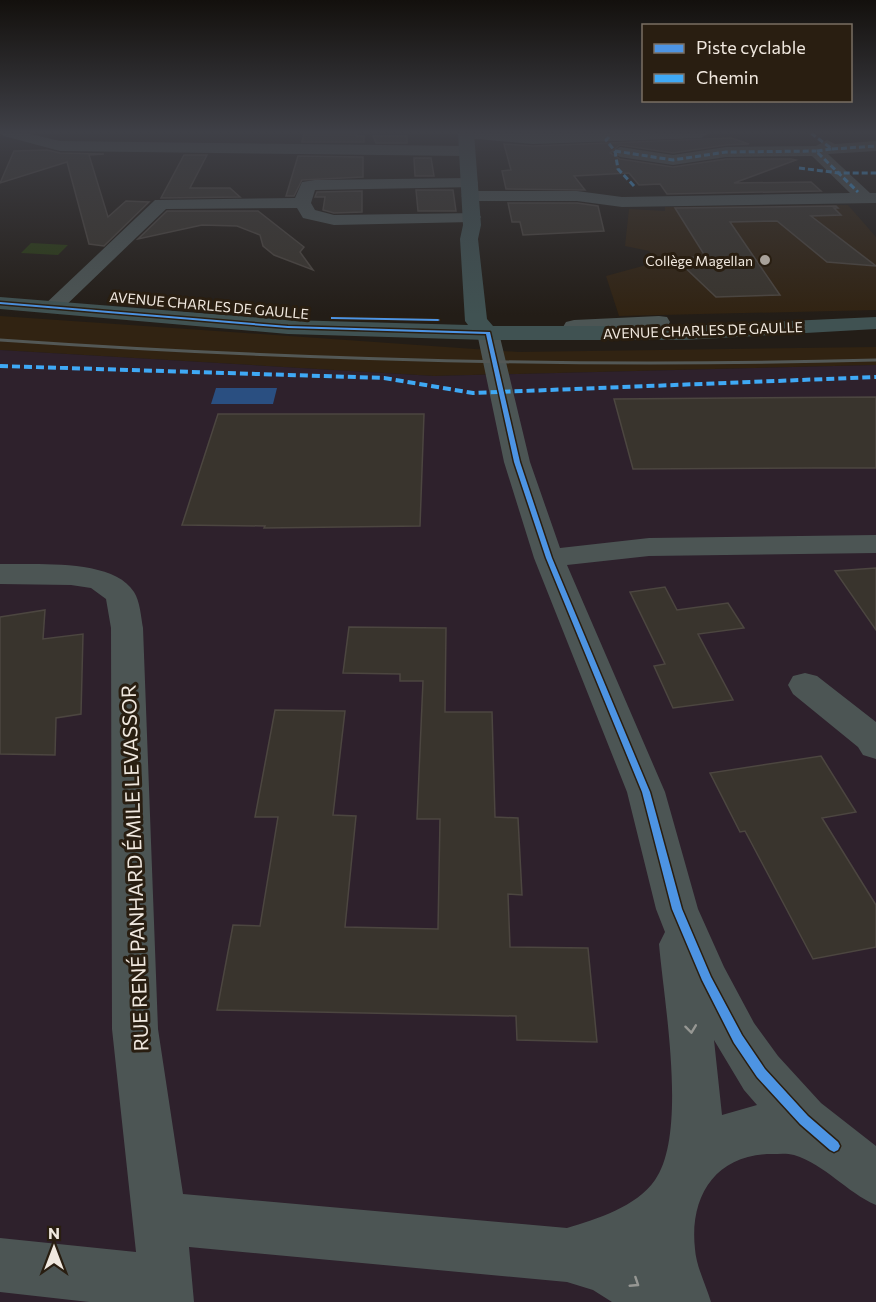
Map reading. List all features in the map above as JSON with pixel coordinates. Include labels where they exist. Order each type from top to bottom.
[{"type":"main road","points":[[470,194],[472,221],[469,240],[487,322]]},
{"type":"main road","points":[[472,221],[487,257],[487,322]]},
{"type":"main road","name":"AVENUE CHARLES DE GAULLE","points":[[0,303],[375,330],[487,322],[659,322],[876,317]]},
{"type":"main road","name":"AVENUE CHARLES DE GAULLE","points":[[99,310],[438,320],[685,333],[876,323]]},
{"type":"street","points":[[302,203],[305,194]]},
{"type":"street","points":[[555,194],[622,202],[864,200]]},
{"type":"street","points":[[302,203],[309,214],[334,220],[472,221]]},
{"type":"street","points":[[53,307],[161,204],[302,203]]},
{"type":"street","points":[[323,328],[382,335],[487,322],[609,327],[659,322]]},
{"type":"street","points":[[487,322],[517,462],[549,558],[646,792],[677,909],[707,980],[748,1055],[777,1092],[864,1169]]},
{"type":"street","points":[[549,558],[648,547],[876,544]]},
{"type":"street","name":"RUE RENÉ PANHARD ÉMILE LEVASSOR","points":[[0,574],[71,575],[100,580],[121,595],[127,628],[135,1029],[160,1218],[166,1292]]},
{"type":"street","points":[[805,685],[871,738],[876,745]]},
{"type":"street","points":[[677,909],[698,1109],[668,1246],[675,1282],[683,1302]]},
{"type":"street","points":[[567,1254],[610,1242],[662,1211],[709,1145],[725,1136],[752,1128],[792,1130],[864,1169]]},
{"type":"street","points":[[160,1218],[567,1254],[606,1266],[662,1302]]},
{"type":"street","points":[[0,1265],[166,1292]]},
{"type":"shaded area","name":"Collège Magellan","points":[[848,205],[876,237],[876,310],[619,316],[606,276],[650,264],[655,258],[649,251],[625,246],[629,209],[665,211],[665,207]]},
{"type":"shaded area","points":[[0,316],[519,352],[876,347],[876,365],[434,376],[0,350]]},
{"type":"shaded area","points":[[0,350],[434,376],[876,365],[876,1302],[0,1302]]},
{"type":"green space","points":[[31,243],[68,245],[58,255],[21,253]]},
{"type":"water","points":[[216,388],[277,388],[273,404],[211,404]]},
{"type":"building","points":[[76,194],[101,194],[108,217],[126,201],[149,202],[104,246],[89,244]]},
{"type":"building","points":[[163,194],[236,194],[240,197],[161,198]]},
{"type":"building","points":[[316,194],[362,194],[362,212],[334,213],[323,210],[325,197],[315,197]]},
{"type":"building","points":[[416,194],[454,194],[456,211],[418,211]]},
{"type":"building","points":[[508,203],[577,203],[598,206],[604,231],[523,235],[520,222],[512,222]]},
{"type":"building","points":[[836,206],[838,208],[834,208],[841,215],[811,216],[876,266],[827,262],[777,221],[730,222],[780,295],[716,297],[676,259],[705,256],[675,208]]},
{"type":"building","points":[[167,211],[258,211],[304,247],[300,252],[313,270],[274,255],[263,246],[260,235],[237,226],[202,225],[138,239]]},
{"type":"building","points":[[876,397],[876,468],[633,469],[614,399]]},
{"type":"building","points":[[218,414],[424,414],[420,526],[264,528],[265,526],[182,525]]},
{"type":"building","points":[[876,568],[876,630],[835,571]]},
{"type":"building","points":[[665,587],[677,610],[728,603],[744,628],[698,634],[733,700],[673,708],[654,666],[665,664],[630,592]]},
{"type":"building","points":[[45,610],[43,639],[83,634],[81,714],[56,718],[55,755],[0,754],[0,617]]},
{"type":"building","points":[[349,627],[446,628],[445,712],[492,712],[495,817],[518,818],[522,895],[508,894],[510,947],[588,948],[597,1042],[517,1040],[516,1016],[217,1010],[233,925],[260,926],[278,817],[255,817],[275,710],[345,711],[333,815],[356,816],[345,927],[438,929],[440,819],[417,819],[423,681],[400,681],[400,674],[343,673]]},
{"type":"building","points":[[821,756],[856,812],[822,818],[876,905],[876,947],[813,959],[745,831],[740,832],[710,773]]},
{"type":"railway","points":[[0,340],[219,353],[438,360],[657,363],[876,360]]},
{"type":"marked path","points":[[0,366],[384,378],[473,393],[876,377]]},
{"type":"cycle path","points":[[0,303],[288,327],[488,333],[517,462],[549,558],[646,792],[677,909],[707,980],[738,1039],[761,1073],[804,1120],[834,1146]]},
{"type":"cycle path","points":[[333,318],[438,320]]},
{"type":"place","name":"Collège Magellan","points":[[765,260]]}]
